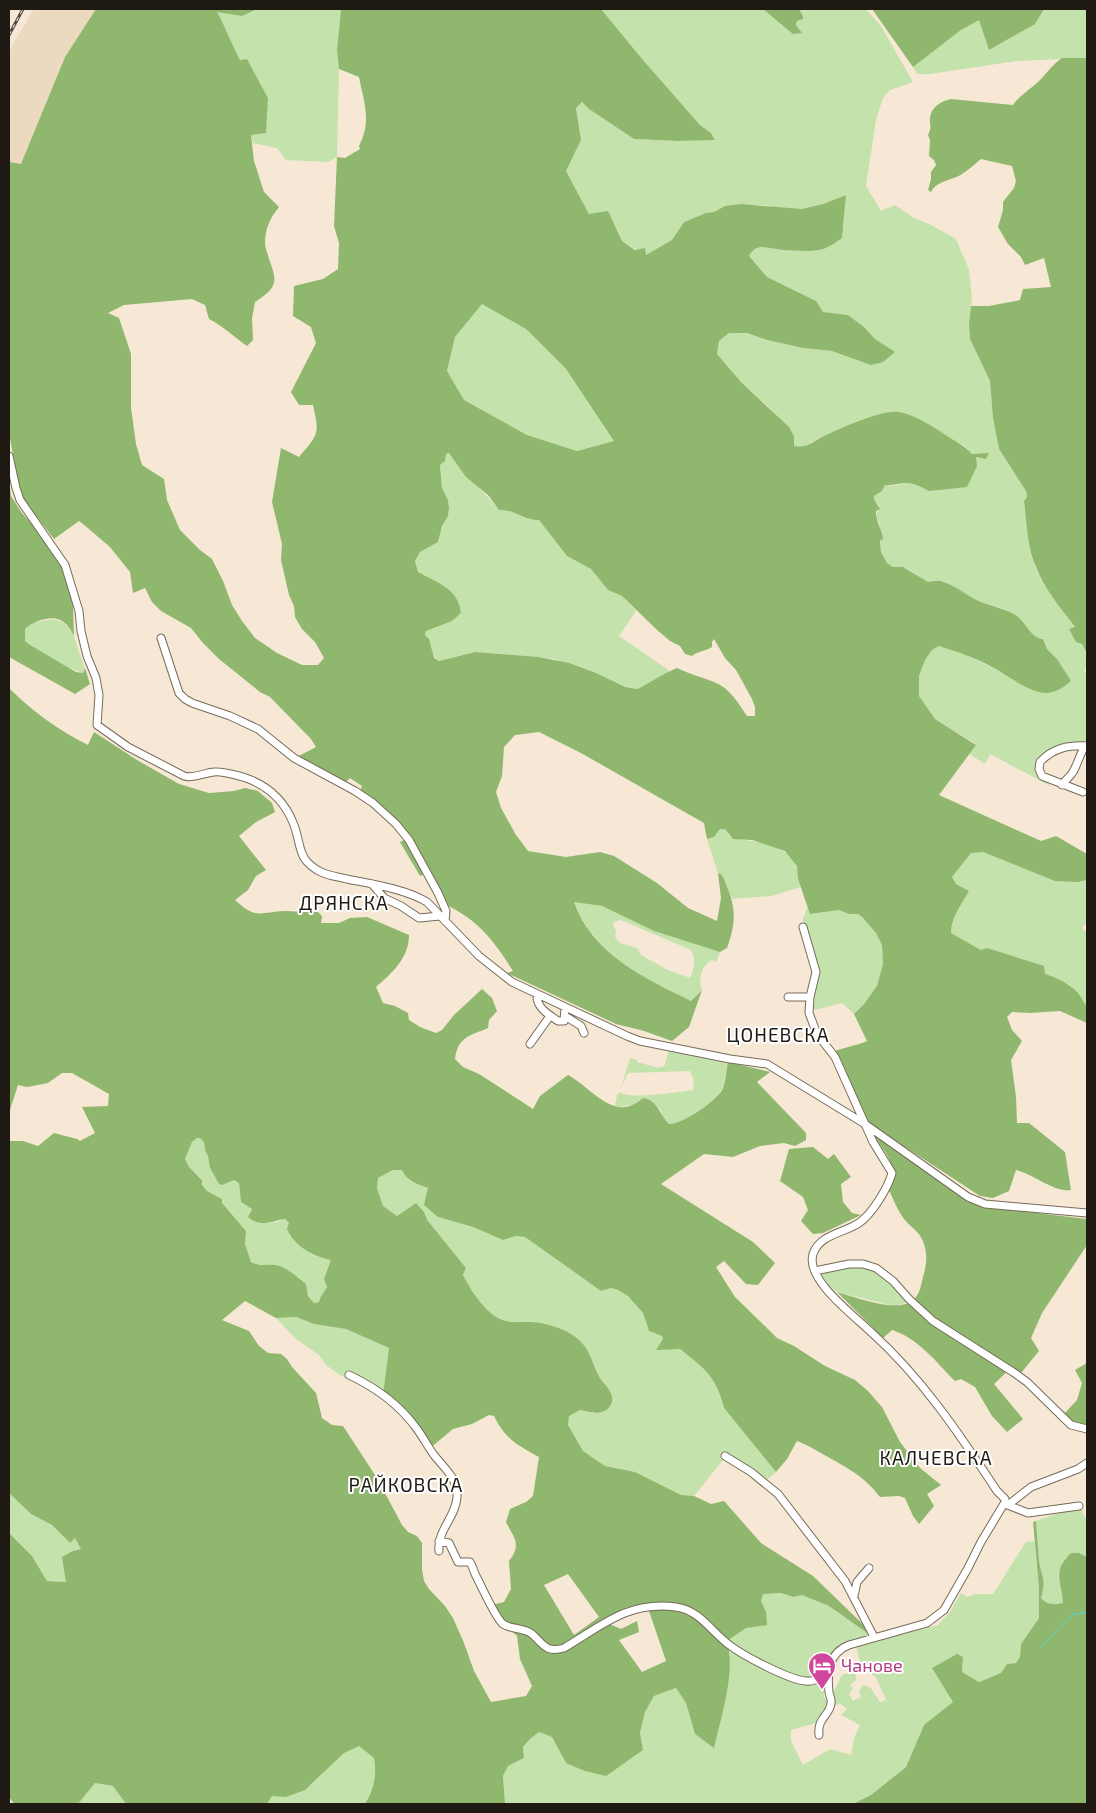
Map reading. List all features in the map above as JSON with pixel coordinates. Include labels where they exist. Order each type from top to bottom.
[{"type":"street","points":[[9,456],[20,500],[65,565],[71,583],[88,656],[96,678],[99,695],[97,725],[128,747],[184,776],[189,777],[218,772],[243,777],[266,787],[279,799],[289,813],[299,848],[306,861],[313,868],[324,874],[372,884],[420,898],[427,902],[495,970],[512,982],[565,1008],[640,1040],[730,1060],[767,1064],[865,1124],[968,1197],[985,1204],[1087,1213]]},
{"type":"street","points":[[161,638],[179,693],[185,699],[258,729],[294,758],[355,791],[373,803],[396,824],[409,840],[438,893],[446,911],[442,918]]},
{"type":"street","points":[[1083,792],[1042,776],[1038,769],[1040,762],[1057,749],[1070,746],[1086,746]]},
{"type":"street","points":[[1062,785],[1066,778],[1071,775],[1086,746]]},
{"type":"street","points":[[372,884],[384,898],[401,906],[418,918],[442,918]]},
{"type":"street","points":[[803,927],[816,972],[810,997],[809,1013],[812,1023],[822,1041],[835,1057],[873,1142],[891,1169],[891,1176],[866,1218],[853,1227],[827,1237],[816,1247],[812,1258],[815,1271],[826,1290],[888,1347],[914,1375],[957,1432],[997,1491],[1005,1499],[1006,1504]]},
{"type":"street","points":[[537,994],[537,1001],[540,1007],[560,1022],[564,1021],[565,1008]]},
{"type":"street","points":[[788,997],[810,997]]},
{"type":"street","points":[[530,1044],[550,1016]]},
{"type":"street","points":[[565,1016],[581,1026],[584,1032]]},
{"type":"street","points":[[815,1271],[849,1264],[863,1264],[876,1268],[893,1281],[933,1322],[1027,1382],[1071,1426],[1087,1429]]},
{"type":"street","points":[[349,1376],[379,1391],[398,1406],[416,1428],[434,1456],[452,1476],[457,1492],[456,1503],[441,1534],[439,1541],[440,1551]]},
{"type":"street","points":[[726,1456],[751,1472],[778,1494],[845,1581],[874,1637]]},
{"type":"street","points":[[819,1735],[818,1727],[832,1701],[829,1693],[827,1673],[835,1655],[842,1648],[874,1637],[927,1623],[944,1610],[981,1542],[1006,1504],[1031,1487],[1078,1470],[1087,1463]]},
{"type":"street","points":[[1006,1504],[1028,1513],[1079,1506]]},
{"type":"street","points":[[439,1541],[449,1543],[458,1562],[470,1562],[472,1564],[475,1575],[496,1615],[502,1622],[512,1628],[525,1630],[548,1649],[564,1648],[614,1617],[636,1609],[660,1606],[678,1607],[703,1619],[735,1650],[778,1671],[807,1681],[816,1680],[827,1673]]},
{"type":"street","points":[[854,1596],[857,1582],[869,1568]]},
{"type":"shaded area","points":[[34,9],[96,9],[65,57],[21,165],[9,162],[9,51]]},
{"type":"green space","points":[[96,9],[257,9],[242,16],[217,12],[240,60],[247,59],[268,98],[266,133],[251,135],[254,161],[264,192],[279,207],[273,215],[265,238],[265,247],[274,274],[274,284],[268,292],[255,302],[252,318],[253,340],[247,346],[209,319],[205,305],[192,299],[124,305],[108,313],[119,318],[131,354],[131,408],[136,444],[142,465],[164,479],[167,500],[180,530],[212,559],[232,605],[255,638],[277,653],[302,665],[318,665],[324,658],[315,642],[302,629],[295,617],[294,606],[289,595],[281,560],[282,544],[272,502],[281,448],[299,457],[314,438],[317,429],[313,405],[299,405],[291,392],[316,343],[311,327],[293,316],[294,286],[323,279],[338,269],[339,243],[334,226],[337,157],[345,158],[360,149],[359,146],[365,128],[366,112],[359,77],[339,69],[337,50],[341,9],[601,9],[643,60],[700,125],[711,133],[715,140],[634,139],[589,109],[582,102],[576,108],[581,140],[566,171],[589,214],[608,211],[622,241],[635,250],[645,248],[646,255],[672,240],[684,222],[706,213],[714,212],[725,206],[741,204],[802,209],[823,204],[846,195],[842,238],[834,244],[809,251],[760,247],[752,251],[749,256],[767,277],[816,301],[823,312],[848,315],[864,327],[875,339],[895,352],[883,362],[871,365],[832,351],[803,348],[767,340],[747,333],[729,333],[719,341],[717,354],[742,383],[789,427],[794,436],[794,446],[807,445],[841,428],[873,416],[899,412],[928,424],[972,454],[989,453],[986,459],[976,457],[977,466],[967,487],[929,491],[909,483],[885,485],[882,491],[874,496],[874,499],[880,509],[876,511],[876,514],[883,539],[880,541],[881,552],[887,563],[893,567],[903,567],[928,582],[941,581],[976,600],[1017,616],[1035,636],[1043,639],[1047,649],[1057,659],[1071,681],[1053,692],[1039,692],[1024,686],[997,669],[978,660],[939,646],[932,650],[925,660],[919,676],[919,696],[935,719],[976,745],[939,795],[1041,841],[1056,836],[1087,854],[1087,880],[1078,882],[1055,881],[983,852],[971,853],[952,877],[956,884],[969,891],[955,916],[951,933],[981,950],[987,948],[1044,966],[1045,974],[1071,986],[1087,1007],[1087,1023],[1060,1011],[1012,1012],[1007,1017],[1012,1030],[1022,1041],[1011,1060],[1017,1123],[1029,1123],[1065,1152],[1071,1190],[1058,1189],[1016,1170],[1009,1191],[993,1198],[980,1196],[864,1120],[833,1052],[867,1041],[854,1014],[877,986],[883,964],[882,945],[876,933],[858,914],[849,914],[839,910],[810,914],[798,879],[797,866],[785,851],[752,840],[733,839],[725,829],[720,829],[714,837],[707,839],[704,823],[581,753],[539,732],[515,735],[504,747],[502,776],[496,792],[501,808],[516,835],[528,851],[566,857],[600,852],[614,856],[657,883],[688,908],[717,921],[721,898],[718,873],[722,875],[730,894],[734,911],[733,928],[727,948],[720,952],[654,931],[602,906],[574,902],[582,920],[594,936],[622,963],[656,984],[691,1001],[702,990],[689,1027],[672,1041],[616,1024],[507,973],[513,971],[489,937],[468,917],[441,902],[431,871],[425,868],[425,874],[420,876],[400,842],[404,840],[406,834],[360,791],[362,786],[350,778],[346,782],[295,758],[316,747],[311,739],[270,697],[260,692],[219,659],[191,628],[161,611],[152,602],[145,588],[133,593],[130,572],[110,547],[79,521],[54,539],[24,500],[18,482],[9,433],[9,162],[21,164],[65,57]],"holes":[[[482,304],[526,329],[566,369],[614,441],[577,451],[527,435],[464,400],[447,371],[455,337]],[[449,453],[466,477],[488,495],[499,510],[510,511],[529,519],[539,520],[567,556],[591,569],[608,590],[622,596],[656,629],[670,641],[680,646],[685,654],[692,656],[712,647],[714,639],[725,658],[736,670],[752,699],[755,707],[755,716],[747,716],[725,688],[677,668],[638,689],[625,687],[569,663],[539,657],[475,652],[439,661],[434,658],[429,639],[425,635],[426,631],[452,621],[461,613],[456,598],[451,592],[446,587],[418,572],[415,561],[420,552],[438,542],[442,526],[448,516],[448,500],[442,488],[440,465],[445,461],[446,454]]]},
{"type":"green space","points":[[257,9],[341,9],[337,50],[339,69],[337,157],[328,162],[286,160],[277,148],[253,143],[251,135],[268,98],[247,59],[240,60],[216,11],[242,16]]},
{"type":"green space","points":[[601,9],[763,9],[771,15],[796,25],[797,21],[803,19],[799,9],[866,9],[881,26],[913,82],[890,90],[883,98],[876,120],[866,186],[881,211],[895,205],[914,218],[956,239],[969,270],[972,298],[969,323],[970,339],[990,381],[993,418],[999,449],[1026,491],[1027,497],[1024,501],[1027,526],[1035,566],[1047,590],[1075,627],[1070,629],[1085,650],[1087,667],[1084,670],[1087,673],[1087,746],[1062,747],[1038,768],[1043,778],[1052,787],[990,754],[985,764],[969,754],[976,744],[935,719],[919,696],[919,676],[925,660],[932,650],[939,646],[969,656],[1007,675],[1057,659],[1047,649],[1043,639],[1035,637],[1015,615],[1004,609],[981,602],[953,586],[936,580],[928,582],[923,580],[903,567],[893,567],[887,563],[881,552],[880,525],[876,516],[879,505],[874,496],[882,491],[885,485],[891,486],[905,483],[921,485],[972,454],[965,446],[949,438],[859,422],[821,437],[802,448],[794,446],[794,436],[770,408],[742,383],[717,354],[719,341],[729,333],[747,333],[767,340],[803,348],[895,353],[875,339],[864,327],[848,315],[822,312],[816,301],[767,277],[749,256],[757,248],[765,246],[781,250],[844,226],[845,195],[823,204],[802,209],[765,205],[725,206],[714,212],[706,213],[684,222],[672,240],[646,255],[622,241],[617,229],[602,213],[589,214],[566,171],[581,140],[576,108],[582,102],[589,109],[634,139],[678,141],[715,139],[711,133],[700,125],[643,60]]},
{"type":"green space","points":[[763,9],[799,9],[803,19],[797,21],[796,25],[802,33],[793,34]]},
{"type":"green space","points":[[872,9],[1044,9],[1035,24],[989,50],[979,20],[961,30],[913,67]]},
{"type":"green space","points":[[1044,9],[1087,9],[1087,58],[1017,61],[930,74],[917,74],[913,67],[961,30],[979,19],[989,50],[1034,24]]},
{"type":"green space","points":[[1062,58],[1087,58],[1087,654],[1082,644],[1076,642],[1069,629],[1075,627],[1048,591],[1033,559],[1024,501],[1027,497],[1026,491],[999,449],[993,418],[990,381],[970,339],[971,306],[989,306],[1020,300],[1023,289],[1051,287],[1044,258],[1025,265],[1021,257],[1008,244],[998,227],[1003,210],[1003,202],[1014,188],[1016,181],[1012,166],[981,159],[962,174],[937,185],[931,192],[928,190],[931,172],[936,165],[929,156],[930,140],[928,135],[931,127],[931,114],[934,108],[940,103],[951,99],[1013,105]]},
{"type":"green space","points":[[482,303],[526,329],[566,369],[615,441],[577,451],[527,435],[464,400],[447,371],[455,337]]},
{"type":"green space","points":[[449,453],[499,510],[506,509],[539,520],[567,556],[591,569],[608,590],[622,596],[636,611],[619,636],[670,671],[639,689],[625,687],[554,659],[475,652],[439,661],[432,655],[425,635],[426,631],[452,621],[461,613],[449,590],[418,572],[415,560],[420,552],[438,542],[442,526],[448,516],[448,500],[442,488],[440,465],[445,461],[446,454]]},
{"type":"green space","points":[[9,481],[11,496],[22,513],[57,552],[72,574],[74,636],[62,621],[51,618],[32,624],[25,629],[25,641],[76,672],[83,673],[85,668],[90,684],[75,694],[9,657]]},
{"type":"green space","points":[[54,619],[65,624],[72,632],[83,664],[83,673],[52,659],[34,649],[25,641],[25,629],[30,623]]},
{"type":"green space","points":[[9,688],[66,733],[88,745],[94,732],[179,784],[209,793],[245,788],[258,791],[272,803],[275,812],[256,822],[239,836],[266,870],[256,876],[248,890],[235,900],[253,913],[317,911],[322,916],[321,923],[339,923],[350,918],[367,917],[409,935],[403,958],[376,987],[383,1003],[395,1006],[408,1013],[409,1020],[420,1027],[436,1033],[442,1030],[454,1015],[482,989],[492,998],[497,1011],[489,1020],[488,1028],[470,1035],[462,1041],[455,1059],[463,1067],[479,1074],[533,1109],[540,1096],[568,1075],[613,1106],[633,1105],[643,1098],[648,1099],[655,1104],[669,1124],[674,1124],[697,1112],[718,1095],[724,1084],[728,1062],[770,1072],[757,1082],[806,1133],[806,1140],[795,1146],[784,1143],[760,1146],[733,1157],[704,1154],[661,1184],[753,1242],[775,1263],[758,1285],[746,1284],[724,1261],[716,1267],[735,1297],[777,1338],[794,1346],[825,1366],[855,1380],[882,1407],[900,1442],[920,1468],[941,1485],[927,1494],[934,1506],[919,1524],[905,1498],[899,1496],[880,1497],[869,1484],[856,1474],[797,1441],[787,1459],[776,1472],[724,1408],[717,1388],[708,1374],[680,1349],[656,1350],[663,1339],[662,1336],[649,1331],[643,1313],[628,1296],[611,1288],[601,1291],[525,1237],[516,1236],[503,1240],[473,1227],[438,1217],[424,1205],[428,1188],[410,1179],[402,1170],[393,1170],[378,1178],[377,1188],[383,1206],[397,1216],[416,1203],[466,1268],[463,1275],[474,1294],[490,1313],[506,1321],[551,1325],[571,1334],[585,1347],[600,1378],[611,1394],[612,1401],[605,1411],[580,1410],[569,1416],[568,1425],[583,1451],[605,1466],[635,1472],[681,1495],[694,1496],[711,1504],[724,1501],[761,1543],[813,1576],[874,1635],[870,1635],[829,1606],[802,1595],[793,1597],[781,1593],[763,1594],[761,1601],[766,1612],[767,1625],[746,1628],[727,1641],[730,1666],[729,1680],[714,1748],[695,1734],[686,1703],[676,1688],[654,1696],[645,1712],[640,1733],[643,1750],[606,1776],[585,1771],[566,1763],[552,1737],[539,1732],[523,1747],[524,1758],[508,1766],[503,1776],[505,1804],[365,1804],[374,1782],[375,1765],[374,1758],[359,1746],[344,1753],[305,1790],[286,1797],[272,1796],[267,1804],[126,1804],[113,1786],[95,1783],[78,1804],[14,1804],[9,1797],[9,1533],[32,1556],[47,1581],[66,1582],[62,1557],[81,1549],[75,1538],[70,1543],[52,1525],[31,1514],[9,1493],[9,1141],[23,1141],[38,1146],[54,1133],[80,1141],[95,1133],[82,1107],[108,1106],[109,1094],[72,1073],[62,1073],[48,1083],[27,1087],[18,1085],[9,1118]],"holes":[[[197,1138],[204,1142],[210,1168],[219,1184],[222,1185],[234,1180],[239,1183],[241,1202],[252,1209],[248,1217],[262,1223],[285,1219],[289,1223],[287,1229],[294,1241],[305,1250],[331,1260],[324,1279],[327,1287],[319,1302],[314,1303],[308,1296],[306,1284],[288,1270],[279,1266],[261,1265],[251,1262],[245,1244],[246,1231],[222,1203],[222,1199],[207,1191],[202,1185],[202,1180],[189,1167],[185,1159],[192,1142]],[[245,1301],[276,1318],[296,1317],[314,1324],[346,1329],[389,1348],[383,1395],[422,1433],[429,1449],[453,1429],[472,1424],[489,1415],[494,1416],[498,1424],[513,1441],[539,1457],[533,1496],[526,1502],[510,1509],[506,1522],[516,1545],[509,1561],[511,1589],[504,1602],[492,1605],[509,1629],[517,1636],[520,1659],[532,1686],[526,1696],[491,1702],[474,1671],[453,1618],[424,1581],[422,1543],[417,1536],[408,1532],[402,1525],[377,1478],[343,1426],[332,1425],[322,1418],[316,1393],[287,1359],[281,1354],[268,1353],[259,1346],[249,1331],[222,1320]],[[568,1574],[599,1617],[574,1635],[544,1585]],[[643,1606],[648,1608],[666,1661],[642,1672],[619,1640],[639,1632],[637,1621],[621,1629],[609,1624],[611,1616],[627,1607]]]},
{"type":"green space","points":[[720,829],[726,829],[730,837],[767,844],[790,856],[798,869],[801,887],[772,896],[732,899],[722,875],[718,873],[707,839],[714,837]]},
{"type":"green space","points":[[971,852],[984,852],[1078,882],[1087,880],[1087,925],[1083,925],[1083,930],[1087,931],[1087,1007],[1080,995],[1068,984],[981,950],[951,933],[955,916],[969,891],[956,884],[952,877]]},
{"type":"green space","points":[[574,902],[602,906],[654,931],[720,952],[716,962],[712,960],[703,969],[701,978],[702,990],[691,1001],[656,984],[623,963],[594,936]],"holes":[[[621,920],[691,950],[694,967],[690,978],[668,970],[641,955],[637,948],[620,943],[615,937],[614,922]]]},
{"type":"green space","points":[[808,907],[811,914],[839,910],[849,914],[858,914],[876,933],[882,945],[883,964],[877,986],[854,1014],[842,1003],[811,1011],[810,1007],[817,977],[804,932],[803,918]]},
{"type":"green space","points":[[669,1049],[728,1062],[723,1086],[717,1096],[688,1118],[674,1124],[667,1123],[657,1106],[643,1098],[636,1105],[615,1107],[617,1095],[620,1092],[643,1095],[693,1090],[694,1080],[690,1071],[628,1073],[621,1088],[630,1058],[659,1068],[660,1066],[664,1067]]},
{"type":"green space","points":[[875,1137],[879,1137],[968,1200],[1044,1214],[1087,1219],[1087,1245],[1042,1313],[1031,1338],[1039,1351],[1021,1373],[1012,1367],[994,1384],[1023,1419],[1007,1432],[992,1416],[975,1387],[961,1379],[955,1381],[926,1351],[901,1334],[892,1330],[883,1338],[837,1292],[875,1303],[896,1305],[912,1301],[920,1290],[926,1263],[924,1244],[918,1233],[906,1222],[890,1192],[887,1191],[892,1168],[885,1151]]},
{"type":"green space","points":[[197,1138],[204,1142],[210,1168],[219,1184],[234,1179],[239,1183],[241,1202],[252,1209],[249,1213],[259,1223],[277,1222],[285,1219],[292,1226],[306,1249],[312,1254],[331,1260],[324,1279],[327,1287],[319,1302],[314,1303],[308,1296],[306,1284],[287,1270],[279,1266],[261,1265],[251,1262],[245,1244],[246,1231],[222,1203],[222,1199],[207,1191],[202,1185],[202,1179],[189,1167],[185,1159],[192,1142]]},
{"type":"green space","points":[[813,1147],[828,1159],[834,1154],[851,1177],[841,1184],[843,1202],[852,1213],[861,1215],[823,1233],[813,1234],[801,1221],[808,1210],[803,1197],[780,1181],[789,1149]]},
{"type":"green space","points":[[393,1170],[403,1170],[410,1181],[428,1188],[438,1217],[473,1227],[503,1240],[516,1236],[525,1237],[601,1291],[611,1288],[628,1296],[643,1313],[649,1331],[662,1336],[663,1339],[694,1359],[709,1375],[720,1395],[724,1408],[776,1472],[763,1483],[731,1462],[723,1460],[694,1496],[681,1495],[635,1472],[605,1466],[583,1451],[568,1425],[569,1416],[580,1410],[595,1413],[604,1382],[554,1326],[504,1320],[485,1308],[463,1275],[466,1268],[416,1203],[397,1216],[383,1206],[377,1187],[378,1178]]},
{"type":"green space","points":[[836,1265],[877,1267],[912,1301],[890,1305],[837,1292],[828,1285],[818,1268]]},
{"type":"green space","points":[[296,1317],[314,1324],[346,1329],[389,1348],[383,1395],[340,1375],[326,1365],[319,1355],[296,1339],[276,1318]]},
{"type":"green space","points":[[1087,1363],[1087,1429],[1073,1423],[1064,1414],[1077,1400],[1082,1383],[1075,1370]]},
{"type":"green space","points":[[9,1493],[31,1514],[52,1525],[70,1543],[75,1538],[82,1550],[73,1551],[66,1582],[47,1581],[32,1556],[9,1533]]},
{"type":"green space","points":[[1081,1508],[1085,1518],[1087,1518],[1087,1557],[1079,1553],[1058,1573],[1063,1604],[1049,1603],[1041,1598],[1044,1581],[1039,1560],[1036,1521],[1063,1511]]},
{"type":"green space","points":[[1036,1521],[1039,1560],[1044,1581],[1041,1598],[1046,1602],[1051,1604],[1063,1603],[1059,1576],[1061,1565],[1071,1553],[1079,1553],[1087,1557],[1087,1804],[853,1804],[871,1795],[906,1767],[924,1725],[953,1702],[932,1668],[957,1654],[963,1657],[962,1672],[979,1682],[1001,1673],[1007,1664],[1016,1663],[1020,1657],[1021,1644],[1039,1618],[1039,1588],[1033,1522]]},
{"type":"green space","points":[[1034,1541],[1039,1588],[1039,1618],[1021,1644],[1020,1657],[1016,1663],[1007,1664],[1001,1673],[979,1682],[962,1672],[963,1657],[932,1668],[954,1702],[924,1725],[906,1767],[871,1795],[853,1804],[505,1804],[503,1776],[508,1766],[524,1758],[523,1747],[539,1732],[552,1737],[566,1763],[630,1758],[643,1750],[640,1733],[645,1712],[654,1696],[676,1688],[686,1703],[695,1734],[727,1693],[730,1650],[766,1668],[802,1682],[824,1680],[824,1697],[832,1710],[816,1723],[791,1730],[791,1741],[803,1765],[830,1749],[851,1755],[854,1738],[860,1725],[841,1715],[847,1709],[840,1703],[833,1707],[830,1692],[834,1691],[842,1675],[855,1670],[856,1680],[850,1685],[853,1689],[849,1694],[853,1701],[861,1697],[859,1692],[863,1685],[870,1687],[880,1702],[886,1700],[876,1677],[864,1670],[856,1646],[938,1625],[950,1612],[961,1593],[967,1597],[975,1594],[993,1594],[1026,1542]]},
{"type":"green space","points":[[781,1593],[793,1597],[802,1595],[829,1606],[870,1635],[837,1649],[821,1676],[809,1677],[797,1676],[772,1667],[727,1641],[766,1612],[761,1601],[763,1594]]},
{"type":"green space","points":[[360,1746],[374,1758],[375,1765],[374,1782],[365,1804],[267,1804],[272,1796],[285,1796],[304,1789],[312,1784],[342,1754]]},
{"type":"green space","points":[[95,1783],[113,1786],[126,1804],[78,1804]]},
{"type":"waterway","points":[[1040,1648],[1072,1615],[1087,1612]]},
{"type":"railway","points":[[9,35],[23,9]]},
{"type":"place","name":"Чанове","points":[[822,1690]]},
{"type":"district","name":"ДРЯНСКА","points":[[344,903]]},
{"type":"district","name":"ЦОНЕВСКА","points":[[778,1035]]},
{"type":"district","name":"КАЛЧЕВСКА","points":[[936,1458]]},
{"type":"district","name":"РАЙКОВСКА","points":[[406,1485]]}]
